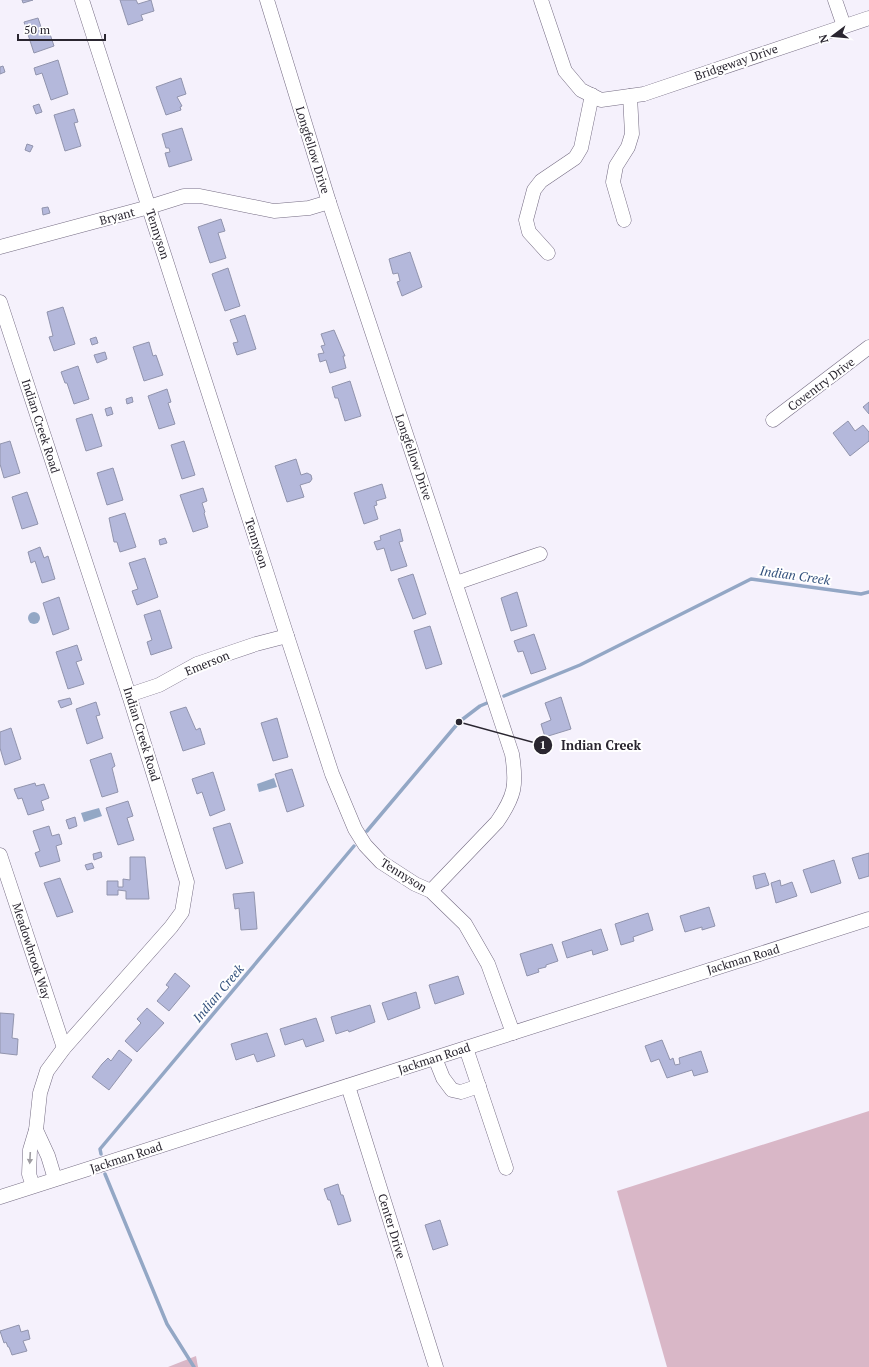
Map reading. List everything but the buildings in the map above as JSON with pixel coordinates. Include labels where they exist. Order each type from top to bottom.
[{"type":"street","name":"Tennyson","points":[[82,0],[332,774],[355,829],[365,845],[381,862],[398,874],[431,891],[465,924],[488,964],[513,1033]]},
{"type":"street","name":"Longfellow Drive","points":[[267,0],[329,202],[512,754],[515,775],[513,794],[498,822],[431,891]]},
{"type":"street","points":[[541,0],[565,71],[582,90],[597,98],[581,148],[575,158],[540,182],[534,190],[526,220],[526,226],[529,232],[548,253]]},
{"type":"street","points":[[835,0],[844,26]]},
{"type":"street","name":"Bridgeway Drive","points":[[597,98],[644,94],[869,18]]},
{"type":"street","points":[[624,220],[613,182],[614,174],[628,147],[632,134],[630,96]]},
{"type":"street","name":"Bryant","points":[[0,247],[149,207],[184,196],[200,196],[274,211],[309,208],[329,202]]},
{"type":"street","name":"Indian Creek Road","points":[[0,302],[129,694],[182,862],[186,882],[186,897],[182,912],[171,927],[54,1060],[43,1081],[38,1105],[36,1130],[31,1143],[29,1162],[32,1186]]},
{"type":"street","name":"Coventry Drive","points":[[773,420],[869,347]]},
{"type":"street","points":[[456,583],[540,554]]},
{"type":"street","name":"Emerson","points":[[129,694],[159,685],[197,664],[256,644],[287,636]]},
{"type":"street","name":"Meadowbrook Way","points":[[0,855],[64,1048]]},
{"type":"street","name":"Jackman Road","points":[[0,1197],[869,919]]},
{"type":"street","points":[[466,1048],[506,1168]]},
{"type":"street","points":[[435,1058],[443,1078],[452,1090],[461,1092],[479,1086]]},
{"type":"street","name":"Center Drive","points":[[348,1086],[436,1367]]},
{"type":"street","name":"Indian Creek Road","points":[[36,1130],[48,1156],[55,1179]]},
{"type":"shaded area","points":[[869,1111],[869,1367],[667,1367],[617,1191]]},
{"type":"shaded area","points":[[196,1356],[198,1367],[168,1367]]},
{"type":"water","points":[[36,612],[39,613],[39,623],[32,624],[29,623],[28,616],[29,613]]},
{"type":"water","points":[[274,778],[277,787],[259,792],[257,784]]},
{"type":"water","points":[[99,808],[102,816],[84,822],[81,813]]},
{"type":"waterway","name":"Indian Creek","points":[[504,696],[580,665],[751,579],[861,594],[869,592]]},
{"type":"waterway","name":"Indian Creek","points":[[367,831],[459,722],[480,706],[487,703]]},
{"type":"waterway","name":"Indian Creek","points":[[101,1154],[100,1149],[354,846]]},
{"type":"waterway","name":"Indian Creek","points":[[105,1174],[167,1324],[194,1367]]},
{"type":"place","name":"Indian Creek","points":[[459,722]]}]
